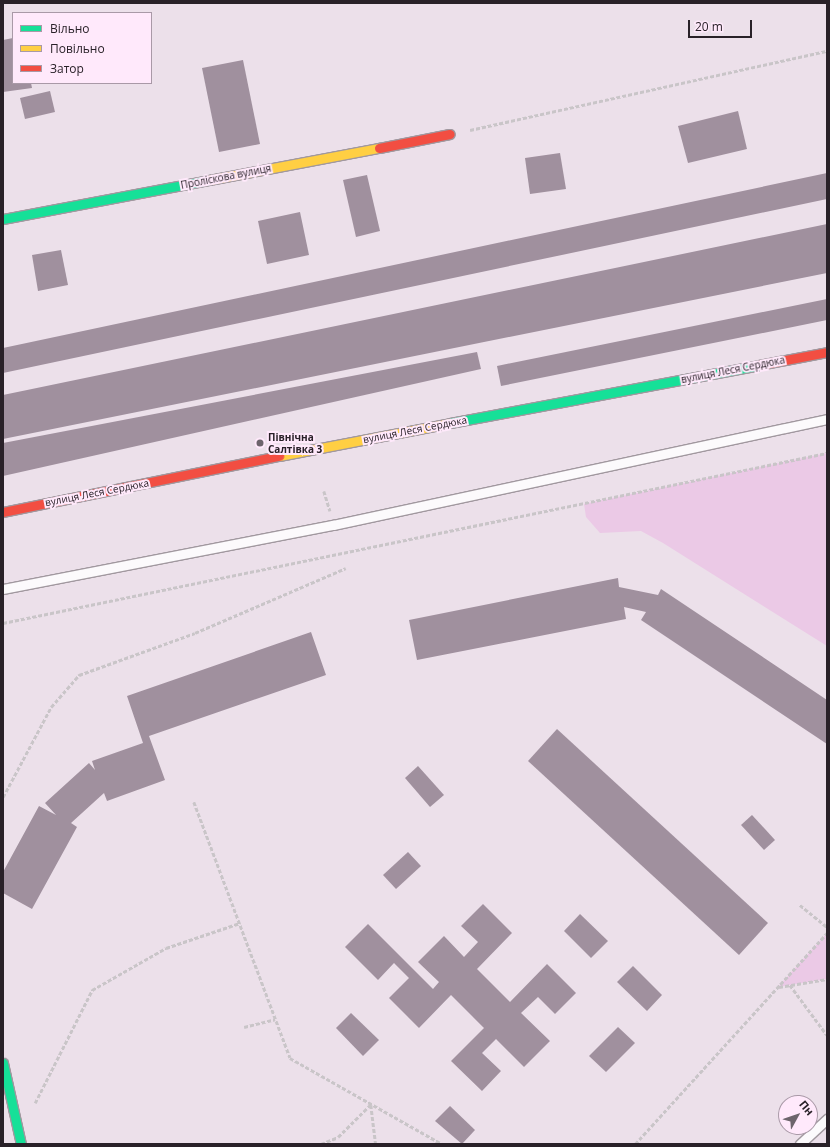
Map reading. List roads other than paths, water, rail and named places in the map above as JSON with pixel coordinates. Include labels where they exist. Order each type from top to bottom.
[{"type":"main road","name":"Проліскова вулиця","points":[[3,219],[450,134]]},
{"type":"main road","name":"вулиця Леся Сердюка","points":[[3,512],[312,449],[827,352]]},
{"type":"main road","points":[[3,1063],[21,1144]]},
{"type":"lane","points":[[3,589],[333,525],[827,420]]},
{"type":"lane","points":[[800,1144],[827,1119]]},
{"type":"place","name":"Північна Салтівка 3","points":[[260,443]]}]
